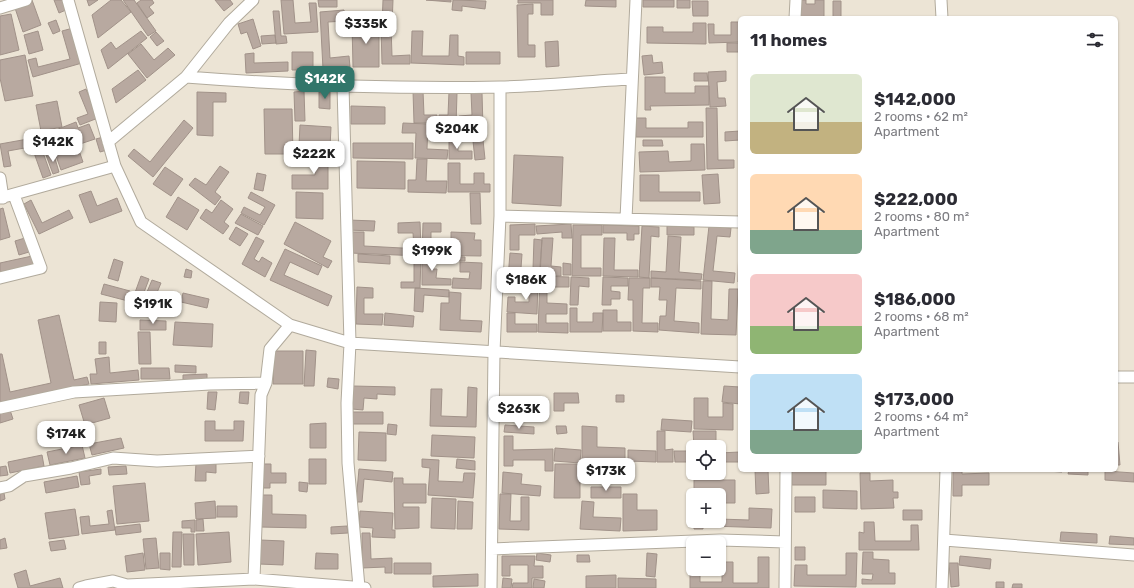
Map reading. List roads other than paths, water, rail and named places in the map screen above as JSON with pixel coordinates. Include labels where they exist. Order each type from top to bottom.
[{"type":"street","points":[[0,8],[26,0]]},
{"type":"street","points":[[68,0],[115,166],[141,222],[290,325],[350,343],[738,367]]},
{"type":"street","points":[[108,142],[186,77],[229,23],[253,0]]},
{"type":"street","points":[[626,219],[636,0]]},
{"type":"street","points":[[795,16],[796,0]]},
{"type":"street","points":[[941,0],[942,16]]},
{"type":"street","points":[[186,77],[343,86],[500,87],[632,78]]},
{"type":"street","points":[[79,588],[113,581],[128,587],[235,584],[254,579],[362,588],[348,463],[347,403],[350,343],[343,86]]},
{"type":"street","points":[[491,588],[494,352],[500,216],[500,87]]},
{"type":"street","points":[[0,178],[1,198],[115,166]]},
{"type":"street","points":[[0,278],[41,268],[14,195]]},
{"type":"street","points":[[500,216],[738,222]]},
{"type":"street","points":[[254,579],[261,395],[266,383],[270,349],[290,325]]},
{"type":"street","points":[[1118,377],[1134,377]]},
{"type":"street","points":[[0,408],[74,392],[210,384],[266,383]]},
{"type":"street","points":[[0,488],[9,486],[24,476],[71,468],[113,458],[157,461],[259,456]]},
{"type":"street","points":[[785,588],[786,472]]},
{"type":"street","points":[[942,588],[946,472]]},
{"type":"street","points":[[492,549],[712,540],[785,542]]},
{"type":"street","points":[[944,540],[1134,555]]}]
